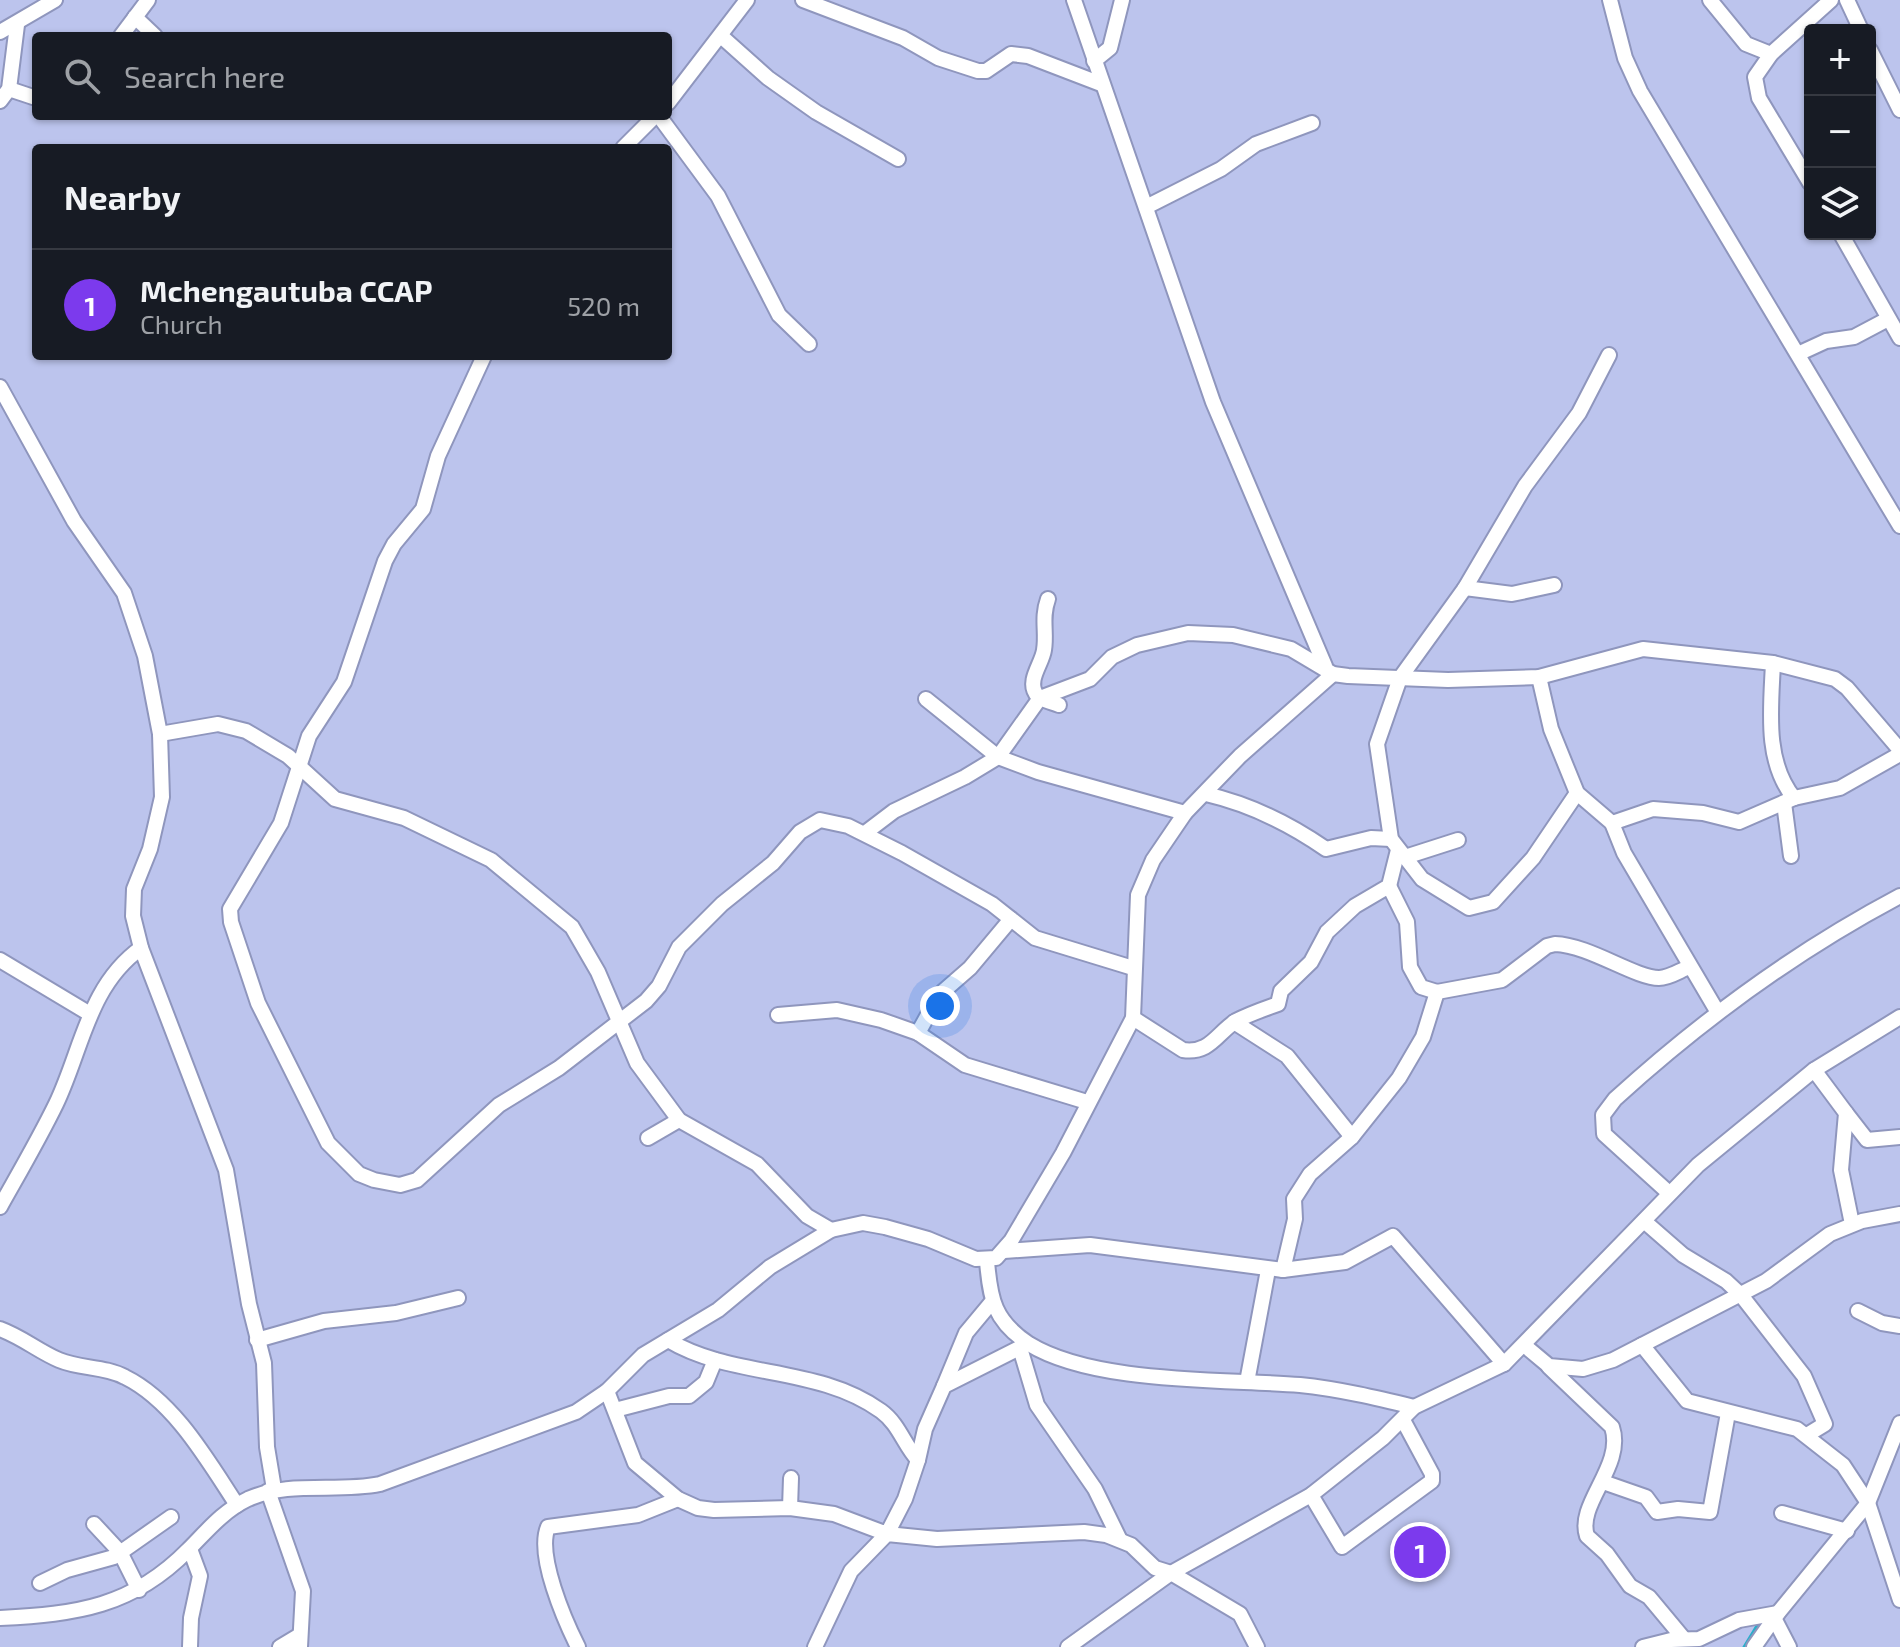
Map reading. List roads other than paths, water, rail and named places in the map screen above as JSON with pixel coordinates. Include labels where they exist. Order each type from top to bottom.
[{"type":"street","points":[[0,32],[17,25],[55,0]]},
{"type":"street","points":[[124,32],[148,0]]},
{"type":"street","points":[[672,98],[747,0]]},
{"type":"street","points":[[803,0],[903,38],[938,58],[978,71],[986,71],[1011,54],[1028,56],[1101,84]]},
{"type":"street","points":[[1074,0],[1213,402],[1329,670]]},
{"type":"street","points":[[1094,61],[1110,48],[1122,0]]},
{"type":"street","points":[[1610,0],[1625,58],[1640,91],[1750,277],[1800,353],[1900,526]]},
{"type":"street","points":[[1710,0],[1746,44],[1771,54]]},
{"type":"street","points":[[1804,173],[1755,87],[1760,68],[1771,54],[1831,0]]},
{"type":"street","points":[[1847,0],[1858,24]]},
{"type":"street","points":[[135,17],[151,32]]},
{"type":"street","points":[[0,101],[9,89],[17,25]]},
{"type":"street","points":[[721,36],[768,78],[816,112],[898,159]]},
{"type":"street","points":[[1876,62],[1900,110]]},
{"type":"street","points":[[9,89],[32,97]]},
{"type":"street","points":[[627,144],[653,120]]},
{"type":"street","points":[[660,120],[718,196],[779,315],[809,344]]},
{"type":"street","points":[[1146,207],[1221,169],[1256,144],[1312,123]]},
{"type":"street","points":[[1844,240],[1900,338]]},
{"type":"street","points":[[1800,353],[1826,341],[1854,337],[1888,319]]},
{"type":"street","points":[[1577,793],[1533,858],[1487,906],[1476,908],[1460,904],[1422,879],[1398,848],[1376,755],[1400,678],[1465,588],[1513,503],[1579,413],[1609,355]]},
{"type":"street","points":[[482,360],[438,456],[423,509],[388,554],[344,682],[309,736],[281,823],[230,909],[231,922],[258,1003],[316,1124],[328,1143],[359,1174],[390,1184],[417,1180],[499,1105],[559,1068],[617,1024],[659,986],[679,947],[722,904],[773,863],[800,832],[824,819],[865,833],[992,904],[1043,941],[1133,968]]},
{"type":"street","points":[[0,387],[74,521],[124,593],[145,656],[160,734],[160,813],[132,903],[141,948],[219,1145],[264,1363],[271,1490],[303,1591],[300,1641],[280,1647]]},
{"type":"street","points":[[1465,588],[1512,594],[1554,585]]},
{"type":"street","points":[[1048,599],[1044,613],[1044,651],[1035,675],[1034,691],[1040,698],[1059,705]]},
{"type":"street","points":[[865,833],[894,811],[965,777],[998,757],[1040,698],[1090,679],[1123,650],[1188,633],[1262,640],[1329,670],[1400,678],[1539,677],[1643,649],[1773,663],[1835,679],[1847,688],[1900,752],[1840,788],[1789,801],[1739,822],[1703,813],[1653,809],[1612,823]]},
{"type":"street","points":[[1773,663],[1770,735],[1789,801],[1791,856]]},
{"type":"street","points":[[1004,1251],[1063,1153],[1133,1018],[1138,895],[1143,878],[1185,813],[1329,670]]},
{"type":"street","points":[[1539,677],[1551,729],[1577,793],[1612,823],[1624,853],[1717,1011]]},
{"type":"street","points":[[926,699],[998,757],[1038,772],[1185,813]]},
{"type":"street","points":[[160,734],[208,725],[227,725],[269,742],[335,799],[404,818],[482,854],[572,927],[598,972],[617,1024],[637,1063],[679,1120],[757,1164],[807,1216],[831,1230]]},
{"type":"street","points":[[1206,794],[1243,803],[1301,832],[1326,849],[1361,839],[1398,848],[1458,840]]},
{"type":"street","points":[[1398,848],[1389,886],[1407,922],[1410,967],[1425,990],[1437,992],[1502,980],[1547,946],[1555,944],[1608,958],[1654,978],[1689,967]]},
{"type":"street","points":[[1133,1018],[1186,1051],[1213,1044],[1234,1022],[1279,1003],[1281,991],[1311,962],[1327,932],[1355,906],[1389,886]]},
{"type":"street","points":[[1669,1193],[1604,1134],[1603,1115],[1634,1082],[1717,1011],[1810,947],[1900,896]]},
{"type":"street","points":[[918,1033],[939,995],[970,968],[1011,919]]},
{"type":"street","points":[[0,1207],[58,1101],[90,1014],[125,959],[141,948]]},
{"type":"street","points":[[0,960],[90,1014]]},
{"type":"street","points":[[1247,1382],[1276,1270],[1295,1219],[1294,1199],[1310,1174],[1352,1137],[1411,1058],[1423,1037],[1437,992]]},
{"type":"street","points":[[778,1015],[808,1010],[851,1011],[918,1033],[965,1065],[1087,1102]]},
{"type":"street","points":[[1068,1647],[1171,1573],[1311,1495],[1403,1420],[1414,1407],[1504,1364],[1669,1193],[1814,1070],[1900,1017]]},
{"type":"street","points":[[1234,1022],[1287,1056],[1352,1137]]},
{"type":"street","points":[[1814,1070],[1867,1140],[1900,1137]]},
{"type":"street","points":[[1846,1113],[1842,1181],[1852,1224]]},
{"type":"street","points":[[648,1138],[679,1120]]},
{"type":"street","points":[[1549,1366],[1597,1367],[1741,1295],[1823,1238],[1852,1224],[1900,1214]]},
{"type":"street","points":[[1644,1221],[1683,1255],[1726,1281],[1741,1295],[1804,1376],[1825,1424],[1807,1435]]},
{"type":"street","points":[[0,1618],[59,1615],[96,1608],[139,1590],[190,1549],[237,1505],[271,1490],[357,1489],[380,1484],[549,1425],[607,1391],[637,1360],[718,1310],[780,1260],[831,1230],[863,1223],[885,1227],[987,1261],[1004,1251],[1090,1245],[1276,1270],[1345,1262],[1393,1236],[1504,1364]]},
{"type":"street","points":[[987,1261],[991,1303],[1025,1346],[1037,1405],[1095,1489],[1119,1538]]},
{"type":"street","points":[[257,1340],[324,1321],[396,1313],[458,1298]]},
{"type":"street","points":[[815,1647],[851,1571],[887,1534],[905,1499],[925,1429],[966,1333],[991,1303]]},
{"type":"street","points":[[1858,1311],[1882,1323],[1900,1326]]},
{"type":"street","points":[[0,1329],[64,1362],[124,1376],[143,1389],[159,1402],[191,1440],[237,1505]]},
{"type":"street","points":[[668,1340],[715,1360],[796,1375],[873,1406],[897,1427],[918,1460]]},
{"type":"street","points":[[1524,1345],[1612,1427],[1615,1445],[1603,1482],[1585,1519],[1587,1536],[1607,1554],[1630,1586],[1649,1597],[1684,1639]]},
{"type":"street","points":[[1642,1345],[1681,1397],[1728,1413],[1776,1422],[1807,1435],[1843,1465],[1868,1503],[1900,1600]]},
{"type":"street","points":[[944,1386],[1025,1346],[1098,1367],[1145,1375],[1331,1390],[1414,1407]]},
{"type":"street","points":[[615,1410],[669,1396],[689,1396],[706,1382],[715,1360]]},
{"type":"street","points":[[607,1391],[635,1463],[678,1499],[714,1510],[790,1508],[834,1514],[887,1534],[937,1539],[1084,1532],[1119,1538],[1155,1568],[1171,1573],[1240,1614],[1257,1647]]},
{"type":"street","points":[[1603,1482],[1646,1497],[1657,1512],[1678,1509],[1710,1512],[1728,1413]]},
{"type":"street","points":[[1311,1495],[1342,1547],[1432,1481],[1432,1474],[1403,1420]]},
{"type":"street","points":[[1754,1647],[1776,1615],[1868,1503],[1894,1458],[1900,1423]]},
{"type":"street","points":[[790,1508],[791,1478]]},
{"type":"street","points":[[578,1647],[565,1622],[550,1570],[546,1544],[548,1527],[638,1515],[678,1499]]},
{"type":"street","points":[[1782,1513],[1847,1531]]},
{"type":"street","points":[[40,1583],[120,1552],[171,1517]]},
{"type":"street","points":[[94,1524],[120,1552],[139,1590]]},
{"type":"street","points":[[190,1549],[200,1576],[191,1618],[190,1647]]},
{"type":"street","points":[[1643,1647],[1699,1639],[1739,1620],[1776,1615]]},
{"type":"street","points":[[1776,1615],[1789,1647]]},
{"type":"waterway","points":[[1744,1647],[1758,1624]]},
{"type":"place","name":"Mchengautuba CCAP","points":[[1420,1552]]}]
